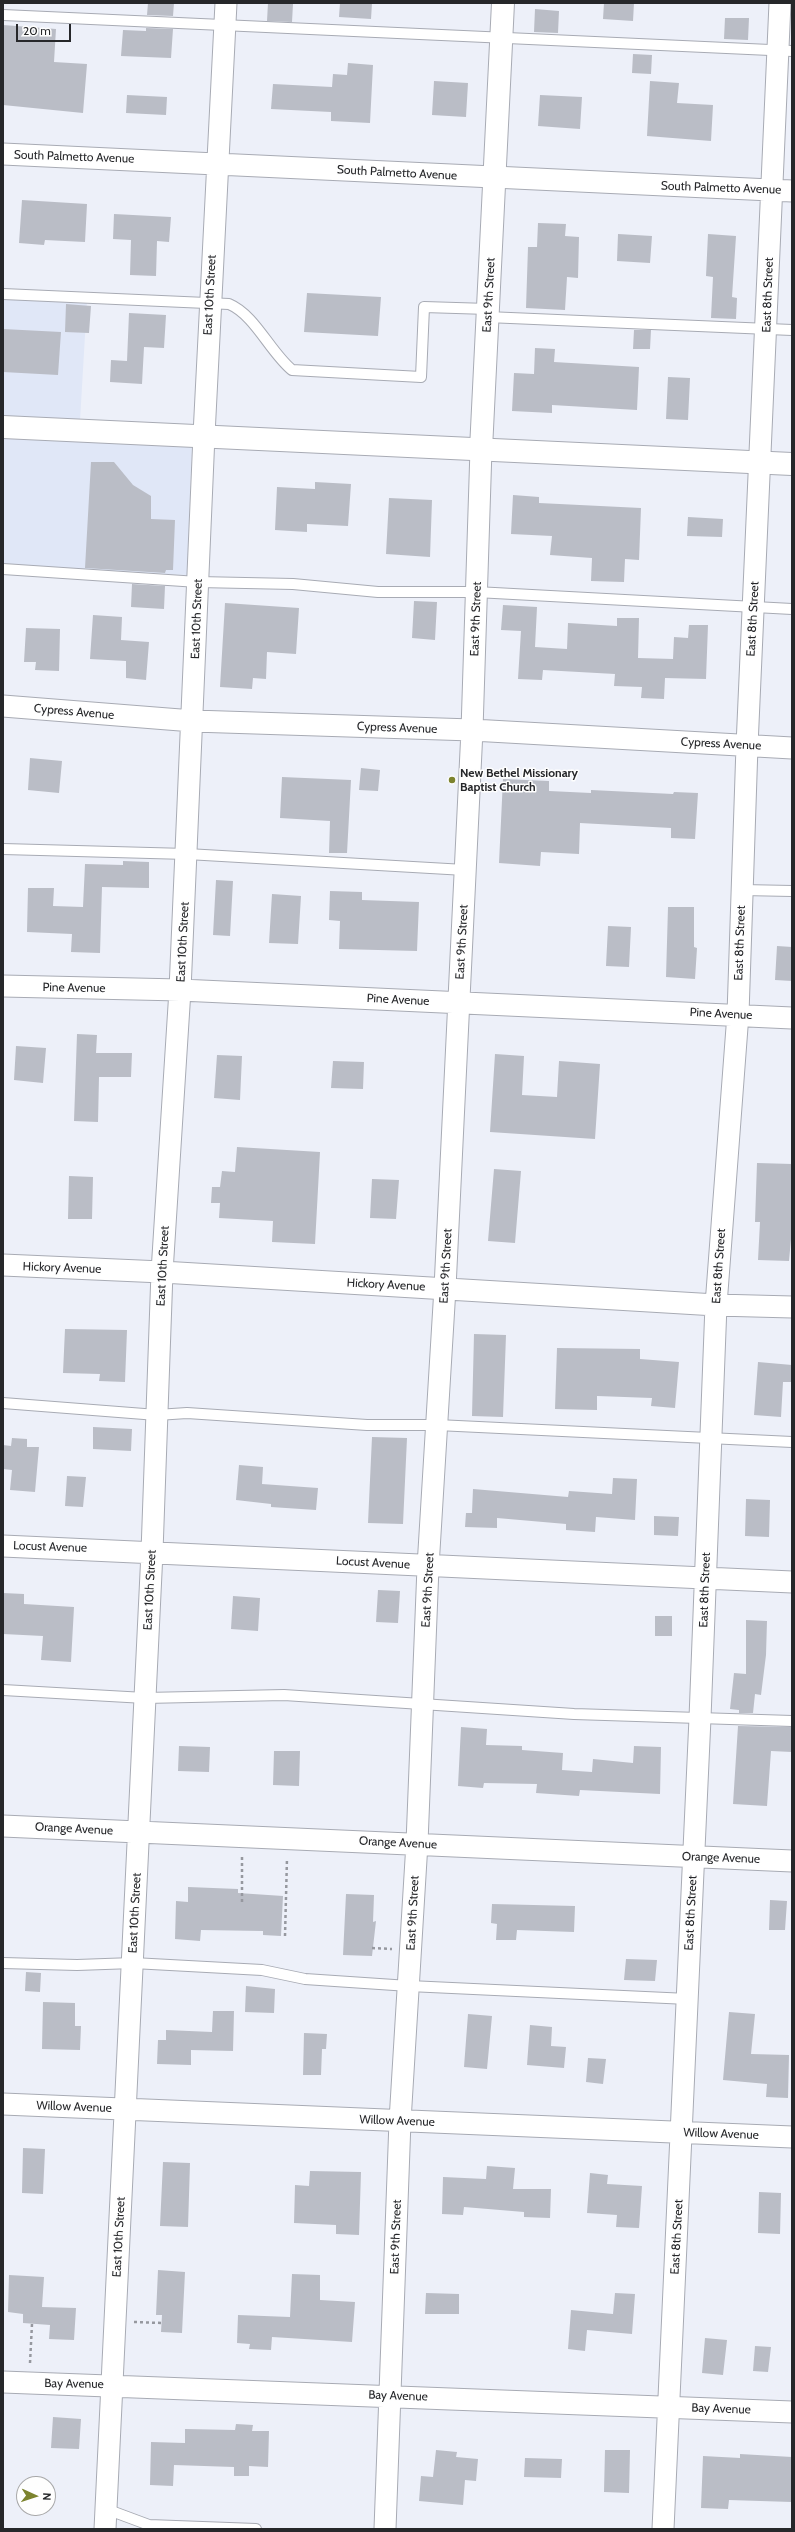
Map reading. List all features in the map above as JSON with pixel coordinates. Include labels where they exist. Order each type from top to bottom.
[{"type":"main road","name":"East 9th Street","points":[[481,449],[503,3]]},
{"type":"main road","points":[[3,427],[204,435],[792,464]]},
{"type":"street","name":"East 10th Street","points":[[106,2519],[111,2385],[126,2109],[152,1552],[162,1272],[187,854],[210,302],[226,3]]},
{"type":"street","name":"East 8th Street","points":[[663,2529],[670,2407],[688,1999],[716,1305],[738,1014],[747,746],[766,330],[782,190],[785,50],[780,3]]},
{"type":"street","name":"South Palmetto Avenue","points":[[3,154],[217,163],[494,178],[782,190]]},
{"type":"street","name":"East 9th Street","points":[[385,2529],[400,2121],[417,1843],[428,1567],[445,1288],[472,730],[481,449]]},
{"type":"street","name":"Cypress Avenue","points":[[3,706],[193,722],[472,730],[792,748]]},
{"type":"street","name":"Pine Avenue","points":[[3,986],[180,990],[738,1014],[792,1018]]},
{"type":"street","name":"Hickory Avenue","points":[[3,1265],[162,1272],[716,1305],[792,1307]]},
{"type":"street","name":"Locust Avenue","points":[[3,1546],[152,1552],[428,1567],[792,1582]]},
{"type":"street","name":"Orange Avenue","points":[[3,1826],[417,1843],[792,1861]]},
{"type":"street","name":"Willow Avenue","points":[[3,2104],[792,2137]]},
{"type":"street","name":"Bay Avenue","points":[[3,2382],[390,2395],[792,2412]]},
{"type":"lane","points":[[3,16],[785,50]]},
{"type":"lane","points":[[3,294],[210,302],[237,308],[292,370],[402,376],[420,376],[424,307],[488,313],[766,330],[792,330]]},
{"type":"lane","points":[[3,569],[198,582],[293,584],[378,592],[476,592],[792,609]]},
{"type":"lane","points":[[3,849],[187,854],[465,870]]},
{"type":"lane","points":[[742,890],[792,891]]},
{"type":"lane","points":[[3,1403],[157,1415],[187,1413],[367,1425],[437,1425],[792,1442]]},
{"type":"lane","points":[[3,1690],[145,1698],[284,1695],[423,1703],[567,1714],[792,1721]]},
{"type":"lane","points":[[3,1963],[77,1966],[132,1963],[262,1970],[305,1979],[409,1986],[688,1999]]},
{"type":"lane","points":[[106,2519],[149,2525],[256,2529]]},
{"type":"path","points":[[242,1836],[242,1902]]},
{"type":"path","points":[[285,1936],[288,1838]]},
{"type":"path","points":[[114,2322],[162,2323]]},
{"type":"path","points":[[30,2383],[32,2324]]},
{"type":"shaded area","points":[[3,297],[87,301],[80,421],[3,418]]},
{"type":"shaded area","points":[[3,436],[192,444],[187,575],[3,568]]},
{"type":"building","points":[[148,3],[174,3],[173,16],[147,15]]},
{"type":"building","points":[[268,3],[293,4],[292,22],[267,21]]},
{"type":"building","points":[[340,3],[372,3],[371,19],[339,17]]},
{"type":"building","points":[[604,3],[634,3],[633,21],[603,19]]},
{"type":"building","points":[[535,9],[559,11],[558,33],[534,32]]},
{"type":"building","points":[[725,18],[749,18],[748,40],[724,39]]},
{"type":"building","points":[[3,25],[56,29],[54,62],[87,64],[83,113],[3,105]]},
{"type":"building","points":[[146,28],[173,29],[171,58],[121,56],[123,30],[146,31]]},
{"type":"building","points":[[633,54],[652,55],[651,74],[632,73]]},
{"type":"building","points":[[348,63],[373,65],[370,123],[331,121],[331,112],[271,109],[273,84],[332,87],[333,74],[347,75]]},
{"type":"building","points":[[434,81],[468,83],[466,117],[432,115]]},
{"type":"building","points":[[650,81],[679,83],[677,103],[713,105],[711,141],[647,136]]},
{"type":"building","points":[[127,95],[167,97],[166,115],[126,113]]},
{"type":"building","points":[[540,95],[582,97],[580,129],[538,126]]},
{"type":"building","points":[[22,200],[87,204],[85,242],[45,240],[44,245],[19,243]]},
{"type":"building","points":[[114,214],[171,217],[169,242],[157,241],[156,276],[130,275],[131,240],[113,239]]},
{"type":"building","points":[[538,223],[566,224],[565,236],[579,237],[578,278],[567,277],[565,310],[526,308],[528,247],[537,247]]},
{"type":"building","points":[[618,234],[652,236],[650,263],[617,261]]},
{"type":"building","points":[[708,234],[736,236],[732,297],[737,298],[736,319],[711,318],[713,277],[706,276]]},
{"type":"building","points":[[307,293],[381,297],[378,336],[304,332]]},
{"type":"building","points":[[66,304],[91,306],[89,333],[65,332]]},
{"type":"building","points":[[129,313],[166,315],[164,348],[144,347],[142,384],[110,382],[111,360],[127,361]]},
{"type":"building","points":[[3,329],[61,332],[58,375],[3,372]]},
{"type":"building","points":[[634,330],[651,330],[650,349],[633,349]]},
{"type":"building","points":[[535,348],[555,349],[554,362],[639,367],[637,410],[552,405],[552,413],[512,411],[514,373],[534,374]]},
{"type":"building","points":[[668,377],[690,378],[688,420],[666,419]]},
{"type":"building","points":[[91,462],[114,462],[133,485],[151,496],[151,519],[175,520],[173,570],[166,570],[165,573],[85,568]]},
{"type":"building","points":[[315,482],[351,484],[348,526],[307,524],[307,532],[275,530],[277,487],[315,489]]},
{"type":"building","points":[[513,495],[539,497],[539,503],[641,508],[639,560],[625,559],[624,582],[591,581],[592,558],[550,555],[552,536],[511,534]]},
{"type":"building","points":[[389,498],[432,500],[430,557],[386,554]]},
{"type":"building","points":[[688,517],[723,519],[722,537],[687,536]]},
{"type":"building","points":[[132,584],[165,586],[164,609],[131,607]]},
{"type":"building","points":[[414,601],[437,602],[435,640],[412,638]]},
{"type":"building","points":[[225,603],[299,608],[296,654],[267,652],[266,679],[253,678],[252,689],[220,687]]},
{"type":"building","points":[[503,605],[537,607],[535,647],[567,649],[568,623],[617,626],[617,618],[639,618],[638,658],[673,659],[674,637],[688,638],[689,625],[708,625],[706,679],[665,678],[664,699],[641,698],[642,687],[614,686],[615,674],[543,670],[542,680],[518,679],[521,631],[501,630]]},
{"type":"building","points":[[93,615],[122,617],[121,640],[149,642],[146,680],[126,678],[126,661],[90,659]]},
{"type":"building","points":[[26,628],[60,629],[59,671],[35,670],[36,662],[24,662]]},
{"type":"building","points":[[30,758],[62,761],[59,793],[28,790]]},
{"type":"building","points":[[361,768],[380,770],[378,791],[359,790]]},
{"type":"building","points":[[282,777],[351,780],[347,853],[329,853],[330,821],[280,818]]},
{"type":"building","points":[[503,779],[549,781],[549,791],[591,793],[591,790],[673,794],[674,792],[698,793],[695,839],[671,838],[671,828],[580,823],[579,854],[541,852],[540,866],[499,863]]},
{"type":"building","points":[[123,861],[149,862],[149,888],[102,887],[100,953],[71,952],[72,934],[27,932],[28,888],[54,888],[53,906],[83,907],[85,864],[123,865]]},
{"type":"building","points":[[216,880],[233,881],[230,936],[213,935]]},
{"type":"building","points":[[330,891],[362,892],[362,900],[419,902],[417,951],[339,949],[340,921],[329,920]]},
{"type":"building","points":[[272,894],[301,896],[298,944],[269,943]]},
{"type":"building","points":[[668,907],[694,907],[694,947],[697,948],[695,979],[666,977]]},
{"type":"building","points":[[608,926],[631,927],[629,967],[606,966]]},
{"type":"building","points":[[777,946],[792,947],[792,981],[775,980]]},
{"type":"building","points":[[77,1034],[97,1035],[96,1053],[132,1053],[131,1077],[99,1077],[98,1122],[74,1121]]},
{"type":"building","points":[[16,1046],[46,1048],[43,1083],[14,1080]]},
{"type":"building","points":[[495,1054],[524,1056],[522,1095],[557,1097],[559,1061],[600,1064],[595,1139],[490,1132]]},
{"type":"building","points":[[217,1055],[242,1056],[240,1100],[214,1098]]},
{"type":"building","points":[[333,1061],[364,1062],[363,1089],[331,1088]]},
{"type":"building","points":[[237,1147],[320,1152],[315,1244],[272,1242],[273,1221],[219,1218],[220,1203],[211,1203],[212,1187],[220,1187],[222,1171],[235,1172]]},
{"type":"building","points":[[757,1163],[792,1164],[792,1228],[789,1261],[758,1260],[760,1222],[755,1222]]},
{"type":"building","points":[[494,1169],[521,1171],[515,1243],[488,1241]]},
{"type":"building","points":[[69,1176],[93,1177],[92,1219],[68,1219]]},
{"type":"building","points":[[372,1179],[399,1180],[396,1219],[370,1218]]},
{"type":"building","points":[[65,1329],[127,1330],[125,1382],[99,1381],[100,1374],[63,1373]]},
{"type":"building","points":[[474,1334],[506,1335],[503,1417],[472,1416]]},
{"type":"building","points":[[557,1348],[640,1349],[640,1359],[679,1362],[675,1408],[651,1406],[652,1398],[597,1396],[597,1410],[555,1409]]},
{"type":"building","points":[[758,1362],[792,1365],[792,1382],[783,1382],[781,1417],[754,1415]]},
{"type":"building","points":[[93,1427],[132,1429],[131,1451],[93,1449]]},
{"type":"building","points":[[372,1437],[407,1438],[403,1524],[368,1523]]},
{"type":"building","points":[[12,1438],[27,1439],[27,1447],[39,1447],[35,1492],[10,1490],[12,1470],[3,1469],[3,1445],[11,1446]]},
{"type":"building","points":[[239,1465],[263,1467],[262,1484],[318,1488],[316,1510],[271,1507],[271,1504],[236,1500]]},
{"type":"building","points":[[67,1476],[86,1477],[83,1507],[65,1506]]},
{"type":"building","points":[[613,1478],[637,1479],[635,1520],[596,1517],[595,1532],[566,1530],[566,1524],[497,1518],[497,1528],[465,1527],[466,1513],[472,1513],[473,1489],[568,1497],[569,1491],[612,1494]]},
{"type":"building","points":[[746,1499],[770,1500],[769,1537],[745,1536]]},
{"type":"building","points":[[654,1516],[679,1517],[678,1536],[654,1535]]},
{"type":"building","points":[[378,1590],[400,1591],[398,1623],[376,1622]]},
{"type":"building","points":[[3,1593],[24,1594],[24,1604],[74,1607],[71,1662],[41,1660],[43,1636],[3,1634]]},
{"type":"building","points":[[233,1596],[260,1598],[258,1631],[231,1629]]},
{"type":"building","points":[[655,1616],[672,1616],[672,1636],[655,1636]]},
{"type":"building","points":[[746,1620],[767,1621],[766,1655],[761,1695],[755,1694],[753,1713],[739,1713],[739,1710],[730,1709],[734,1673],[746,1674]]},
{"type":"building","points":[[738,1726],[792,1727],[792,1752],[771,1751],[767,1806],[733,1804]]},
{"type":"building","points":[[461,1727],[487,1729],[486,1745],[522,1746],[522,1750],[563,1753],[562,1770],[592,1772],[593,1759],[633,1763],[634,1746],[661,1747],[660,1794],[580,1790],[579,1796],[536,1793],[537,1784],[484,1783],[483,1788],[458,1786]]},
{"type":"building","points":[[179,1746],[210,1747],[209,1772],[178,1771]]},
{"type":"building","points":[[274,1751],[300,1751],[299,1786],[273,1785]]},
{"type":"building","points":[[188,1887],[238,1889],[238,1893],[283,1896],[281,1936],[263,1935],[263,1931],[201,1930],[200,1941],[175,1939],[176,1901],[188,1902]]},
{"type":"building","points":[[346,1894],[374,1895],[373,1922],[376,1921],[372,1956],[343,1955]]},
{"type":"building","points":[[770,1900],[787,1901],[785,1930],[769,1930]]},
{"type":"building","points":[[492,1904],[575,1906],[574,1932],[517,1930],[516,1940],[496,1940],[497,1924],[491,1923]]},
{"type":"building","points":[[626,1959],[657,1960],[655,1981],[624,1980]]},
{"type":"building","points":[[26,1972],[41,1973],[40,1992],[25,1991]]},
{"type":"building","points":[[246,1986],[275,1989],[274,2013],[245,2012]]},
{"type":"building","points":[[43,2002],[75,2003],[75,2026],[81,2026],[80,2050],[42,2049]]},
{"type":"building","points":[[213,2011],[234,2011],[233,2051],[191,2050],[191,2065],[157,2064],[158,2040],[166,2040],[166,2030],[212,2032]]},
{"type":"building","points":[[729,2012],[755,2014],[751,2054],[789,2055],[788,2098],[766,2097],[767,2084],[723,2080]]},
{"type":"building","points":[[468,2014],[492,2016],[487,2069],[464,2067]]},
{"type":"building","points":[[530,2025],[552,2027],[551,2046],[566,2047],[564,2068],[527,2065]]},
{"type":"building","points":[[304,2033],[327,2034],[326,2049],[322,2049],[321,2075],[303,2075]]},
{"type":"building","points":[[588,2058],[606,2059],[603,2084],[586,2082]]},
{"type":"building","points":[[23,2148],[45,2149],[43,2194],[22,2193]]},
{"type":"building","points":[[163,2162],[190,2163],[188,2227],[160,2226]]},
{"type":"building","points":[[487,2166],[515,2168],[513,2189],[551,2189],[550,2218],[524,2217],[524,2212],[464,2207],[463,2215],[442,2214],[443,2177],[486,2179]]},
{"type":"building","points":[[310,2171],[361,2172],[359,2235],[336,2234],[336,2225],[294,2223],[295,2185],[309,2186]]},
{"type":"building","points":[[590,2173],[608,2175],[607,2184],[642,2186],[639,2228],[616,2227],[617,2215],[587,2213]]},
{"type":"building","points":[[759,2192],[781,2193],[780,2234],[758,2233]]},
{"type":"building","points":[[158,2270],[185,2272],[182,2333],[161,2332],[162,2315],[156,2315]]},
{"type":"building","points":[[292,2274],[320,2275],[320,2300],[355,2302],[352,2342],[272,2337],[271,2350],[249,2349],[250,2344],[237,2343],[238,2315],[290,2317]]},
{"type":"building","points":[[9,2275],[44,2277],[42,2307],[76,2308],[74,2340],[49,2339],[50,2325],[23,2323],[23,2314],[8,2312]]},
{"type":"building","points":[[426,2293],[459,2294],[459,2314],[425,2314]]},
{"type":"building","points":[[615,2293],[635,2294],[632,2334],[587,2330],[585,2351],[568,2349],[571,2310],[613,2314]]},
{"type":"building","points":[[705,2338],[727,2340],[723,2375],[702,2373]]},
{"type":"building","points":[[755,2346],[771,2347],[768,2372],[753,2371]]},
{"type":"building","points":[[53,2417],[81,2419],[79,2449],[51,2448]]},
{"type":"building","points":[[236,2424],[253,2425],[252,2431],[269,2431],[268,2467],[249,2466],[249,2476],[234,2476],[234,2467],[174,2465],[173,2486],[150,2485],[151,2442],[185,2443],[185,2429],[235,2430]]},
{"type":"building","points":[[436,2450],[457,2452],[456,2457],[478,2459],[476,2481],[465,2480],[463,2505],[419,2501],[421,2476],[433,2477]]},
{"type":"building","points":[[605,2450],[630,2450],[629,2493],[604,2492]]},
{"type":"building","points":[[740,2454],[792,2457],[792,2502],[729,2500],[728,2509],[701,2508],[703,2456],[740,2458]]},
{"type":"building","points":[[525,2458],[562,2459],[561,2478],[524,2477]]},
{"type":"place","name":"New Bethel Missionary Baptist Church","points":[[452,780]]}]
